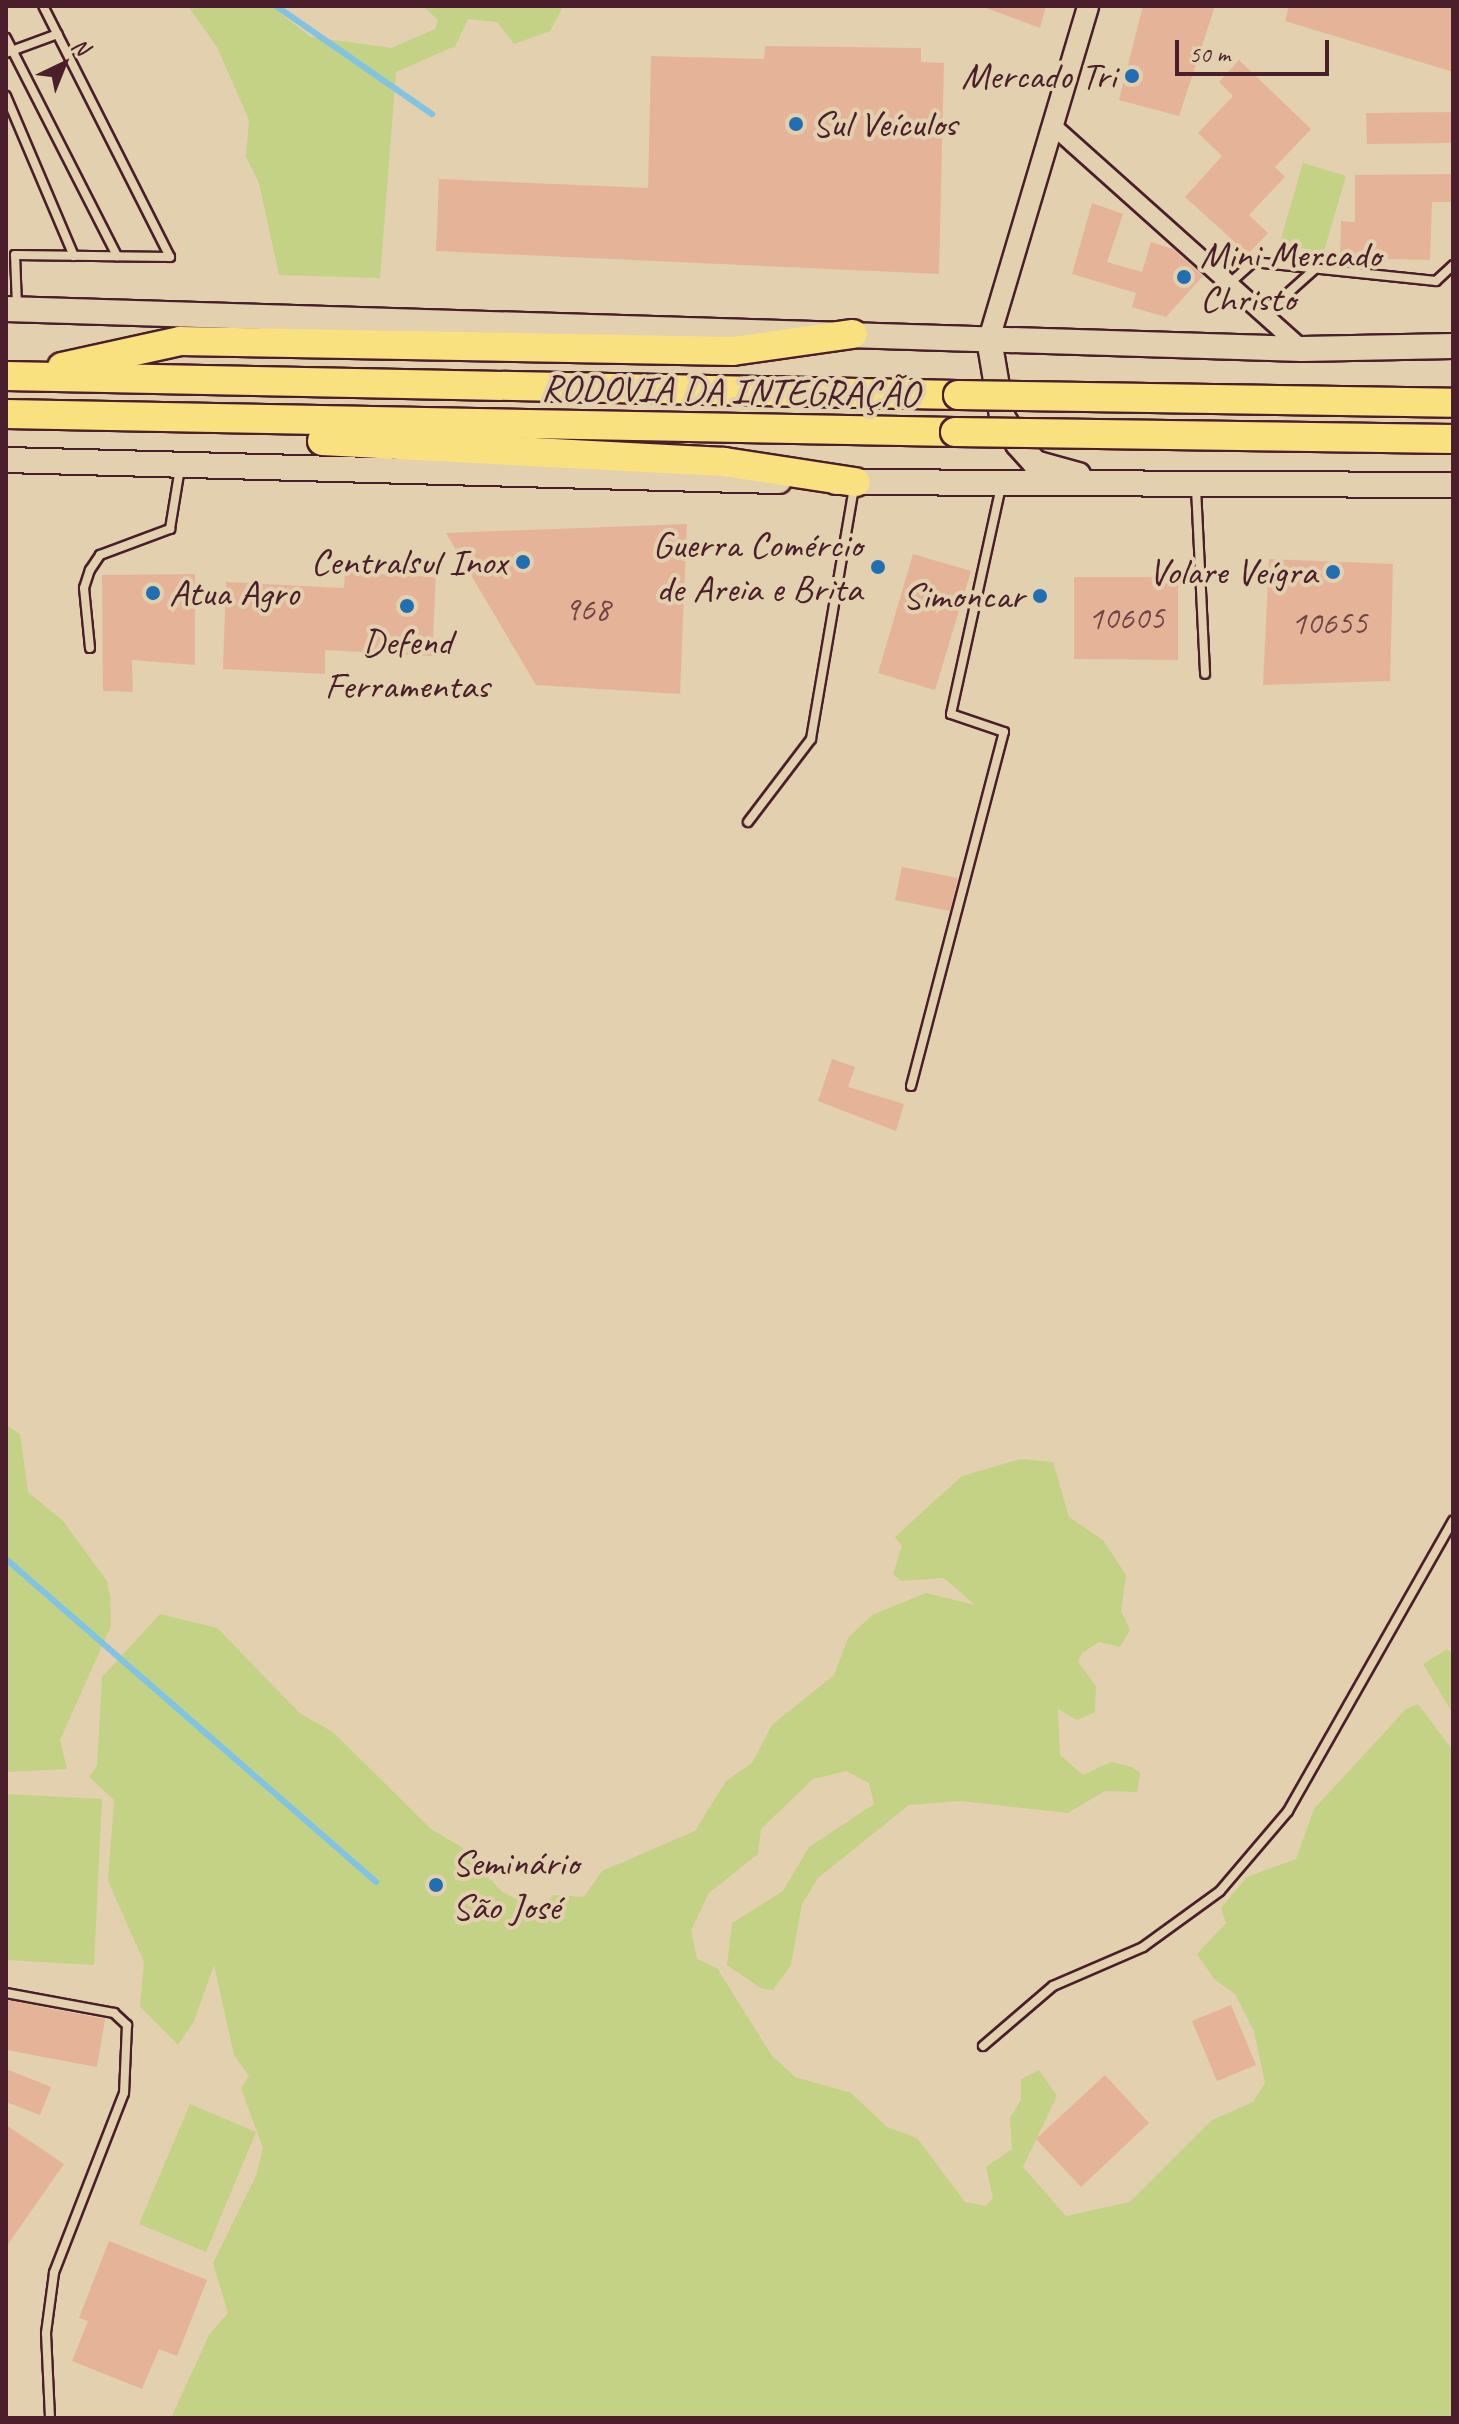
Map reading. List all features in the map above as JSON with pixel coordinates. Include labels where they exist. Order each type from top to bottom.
[{"type":"highway","points":[[12,376],[180,341],[733,351],[853,334]]},
{"type":"highway","name":"RODOVIA DA INTEGRAÇÃO","points":[[12,376],[1453,403]]},
{"type":"highway","points":[[14,414],[67,427],[724,462],[855,482]]},
{"type":"highway","name":"RODOVIA DA INTEGRAÇÃO","points":[[14,414],[1453,439]]},
{"type":"main road","points":[[12,309],[1302,349],[1453,346]]},
{"type":"main road","points":[[989,339],[1002,416],[1018,444],[1035,463],[1096,480]]},
{"type":"main road","points":[[6,460],[1001,486],[1096,480],[1453,485]]},
{"type":"street","points":[[989,339],[1088,6]]},
{"type":"street","points":[[1053,126],[1302,349]]},
{"type":"lane","points":[[12,309],[15,255],[170,257],[43,6]]},
{"type":"lane","points":[[10,52],[58,34]]},
{"type":"lane","points":[[6,38],[10,52],[117,256]]},
{"type":"lane","points":[[6,96],[74,256]]},
{"type":"lane","points":[[1229,284],[1253,262],[1436,281],[1453,265]]},
{"type":"lane","points":[[1257,309],[1278,302],[1316,268]]},
{"type":"lane","points":[[90,648],[84,588],[90,570],[100,555],[170,529],[180,463]]},
{"type":"lane","points":[[748,822],[811,739],[855,482]]},
{"type":"lane","points":[[1196,482],[1205,674]]},
{"type":"lane","points":[[911,1086],[1004,732],[951,714],[1001,486]]},
{"type":"lane","points":[[983,2046],[1053,1986],[1143,1947],[1220,1891],[1288,1811],[1453,1521]]},
{"type":"lane","points":[[6,1993],[114,2013],[127,2025],[124,2093],[54,2273],[46,2333],[50,2418]]},
{"type":"green space","points":[[188,6],[271,6],[311,37],[392,48],[435,29],[438,20],[423,6],[563,7],[550,31],[514,44],[497,22],[468,19],[455,46],[396,72],[380,278],[279,275],[259,183],[246,157],[249,120],[217,47]]},
{"type":"green space","points":[[1303,163],[1346,176],[1323,254],[1280,242]]},
{"type":"green space","points":[[8,1426],[20,1434],[28,1492],[63,1521],[107,1581],[110,1596],[111,1626],[60,1740],[67,1769],[6,1772]]},
{"type":"green space","points":[[1021,1459],[1053,1462],[1069,1517],[1103,1540],[1126,1575],[1121,1611],[1130,1630],[1120,1647],[1099,1642],[1082,1653],[1078,1662],[1096,1686],[1095,1712],[1077,1720],[1058,1709],[1060,1755],[1083,1775],[1111,1762],[1132,1767],[1140,1773],[1137,1792],[1105,1791],[1068,1813],[960,1801],[909,1805],[818,1878],[802,1904],[791,1965],[773,1990],[762,1989],[727,1965],[732,1923],[783,1891],[809,1847],[874,1804],[869,1783],[846,1771],[813,1779],[761,1829],[758,1854],[709,1893],[691,1930],[697,1959],[717,1968],[772,2056],[795,2077],[851,2093],[887,2127],[917,2138],[965,2202],[986,2206],[993,2198],[986,2167],[1012,2149],[1010,2118],[1021,2100],[1021,2079],[1039,2070],[1057,2096],[1023,2167],[1066,2216],[1130,2202],[1212,2120],[1253,2102],[1265,2083],[1254,2031],[1235,1994],[1215,1980],[1197,1954],[1226,1923],[1221,1908],[1247,1877],[1296,1859],[1314,1809],[1406,1709],[1418,1704],[1453,1751],[1453,2418],[171,2418],[209,2335],[228,2313],[213,2263],[256,2176],[263,2148],[241,2088],[249,2076],[234,2055],[214,1965],[194,2021],[178,2045],[140,2007],[144,1962],[108,1881],[114,1800],[89,1777],[97,1766],[102,1677],[160,1614],[217,1628],[301,1714],[333,1732],[431,1829],[463,1848],[502,1892],[540,1911],[553,1895],[584,1897],[602,1871],[695,1831],[726,1781],[752,1763],[772,1725],[834,1675],[848,1638],[872,1615],[926,1593],[975,1605],[944,1578],[901,1581],[893,1574],[902,1546],[895,1537],[962,1476]]},
{"type":"green space","points":[[1447,1649],[1453,1654],[1453,1714],[1423,1664]]},
{"type":"green space","points":[[6,1794],[102,1799],[94,1965],[6,1960]]},
{"type":"green space","points":[[190,2104],[256,2132],[206,2252],[139,2224]]},
{"type":"building","points":[[981,6],[1046,6],[1040,28]]},
{"type":"building","points":[[1143,6],[1215,6],[1179,116],[1119,100]]},
{"type":"building","points":[[1289,6],[1453,6],[1453,72],[1285,21]]},
{"type":"building","name":"Sul Veículos","points":[[765,46],[921,48],[921,62],[944,63],[939,274],[436,251],[439,179],[648,188],[651,56],[764,59]]},
{"type":"building","points":[[1239,60],[1311,129],[1275,167],[1285,177],[1249,215],[1268,233],[1248,254],[1185,197],[1222,156],[1198,133],[1233,96],[1219,82]]},
{"type":"building","points":[[1453,112],[1453,143],[1367,144],[1366,113]]},
{"type":"building","points":[[1453,174],[1453,202],[1432,202],[1430,260],[1340,258],[1341,221],[1355,222],[1355,175]]},
{"type":"building","points":[[1092,203],[1123,214],[1107,262],[1142,272],[1151,242],[1173,249],[1203,276],[1166,317],[1132,307],[1136,293],[1072,274]]},
{"type":"building","points":[[687,524],[680,694],[536,685],[446,533]]},
{"type":"building","points":[[913,554],[971,571],[935,690],[878,673]]},
{"type":"building","points":[[1269,559],[1393,564],[1390,681],[1263,685]]},
{"type":"building","points":[[345,572],[436,577],[432,656],[325,650],[325,674],[223,669],[226,582],[344,588]]},
{"type":"building","points":[[195,574],[195,665],[132,660],[133,692],[103,691],[102,575]]},
{"type":"building","points":[[1074,577],[1178,577],[1178,660],[1074,659]]},
{"type":"building","points":[[902,867],[958,878],[950,911],[895,900]]},
{"type":"building","points":[[832,1059],[855,1067],[848,1087],[904,1104],[896,1131],[818,1101]]},
{"type":"building","points":[[6,2000],[105,2019],[97,2067],[6,2050]]},
{"type":"building","points":[[1231,2005],[1256,2065],[1217,2081],[1192,2021]]},
{"type":"building","points":[[6,2069],[51,2087],[40,2115],[6,2102]]},
{"type":"building","points":[[1105,2075],[1149,2123],[1081,2187],[1036,2139]]},
{"type":"building","points":[[6,2125],[64,2164],[6,2247]]},
{"type":"building","points":[[109,2241],[207,2280],[177,2356],[159,2349],[142,2389],[72,2361],[88,2321],[79,2318]]},
{"type":"waterway","points":[[276,6],[432,114]]},
{"type":"waterway","points":[[6,1559],[376,1882]]},
{"type":"place","name":"Mercado Tri","points":[[1132,76]]},
{"type":"place","name":"Sul Veículos","points":[[796,124]]},
{"type":"place","name":"Mini Mercado Christo","points":[[1184,277]]},
{"type":"place","name":"Centralsul Inox","points":[[523,562]]},
{"type":"place","name":"Guerra Comércio de Areia e Brita","points":[[878,567]]},
{"type":"place","name":"Volare Veígra","points":[[1333,572]]},
{"type":"place","name":"Atua Agro","points":[[153,593]]},
{"type":"place","name":"Simoncar","points":[[1040,596]]},
{"type":"place","name":"Defend Ferramentas","points":[[407,606]]},
{"type":"place","name":"Seminário São José","points":[[436,1885]]}]
